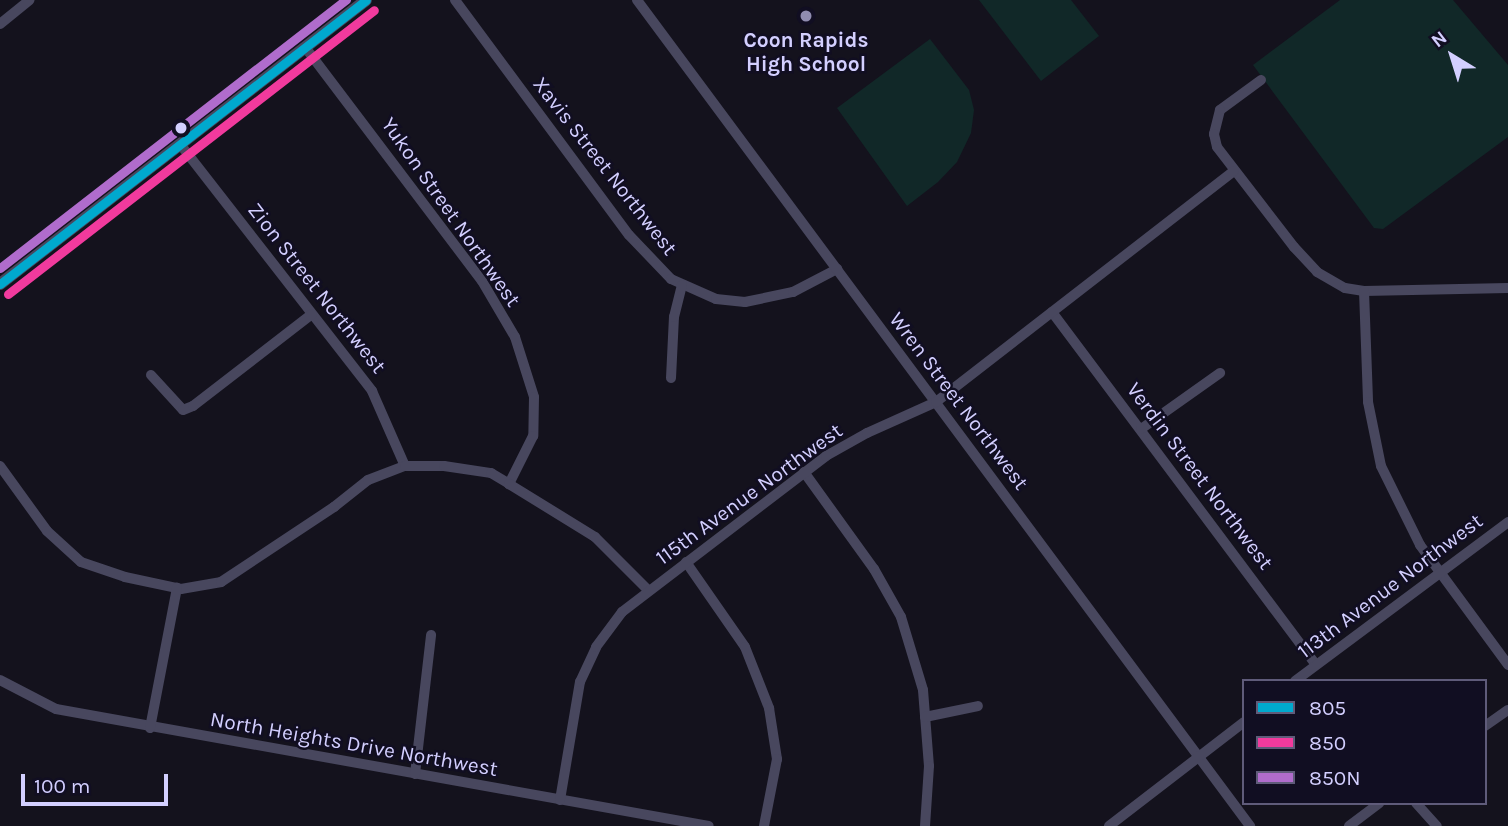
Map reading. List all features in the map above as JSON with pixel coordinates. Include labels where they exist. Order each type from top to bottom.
[{"type":"street","points":[[0,24],[30,0]]},
{"type":"street","points":[[0,284],[366,0]]},
{"type":"street","name":"Xavis Street Northwest","points":[[455,0],[629,235],[659,269],[682,285],[716,299],[746,303],[793,292],[837,269]]},
{"type":"street","name":"Wren Street Northwest","points":[[637,0],[1250,826]]},
{"type":"street","name":"Yukon Street Northwest","points":[[305,47],[482,281],[514,337],[534,397],[533,436],[509,484]]},
{"type":"street","points":[[1261,80],[1230,101],[1215,121],[1217,147],[1306,261],[1329,280],[1345,288],[1364,291],[1508,288]]},
{"type":"street","name":"Zion Street Northwest","points":[[180,144],[372,391],[405,466]]},
{"type":"street","name":"115th Avenue Northwest","points":[[560,800],[580,682],[596,647],[622,612],[804,472],[848,443],[936,402],[1234,171]]},
{"type":"street","points":[[671,378],[674,317],[682,285]]},
{"type":"street","points":[[1364,291],[1368,402],[1381,466],[1399,507],[1441,573],[1508,665]]},
{"type":"street","name":"Verdin Street Northwest","points":[[1052,312],[1315,664]]},
{"type":"street","points":[[151,375],[183,410],[193,406],[312,314]]},
{"type":"street","points":[[1140,429],[1220,373]]},
{"type":"street","points":[[0,466],[47,531],[80,562],[125,578],[177,588],[221,582],[334,507],[368,480],[405,466],[444,466],[491,473],[595,537],[649,591]]},
{"type":"street","points":[[804,472],[874,569],[901,617],[923,690],[929,766],[925,826]]},
{"type":"street","name":"113th Avenue Northwest","points":[[1297,679],[1508,522]]},
{"type":"street","points":[[687,562],[745,647],[769,708],[776,759],[764,826]]},
{"type":"street","points":[[150,728],[177,588]]},
{"type":"street","points":[[415,775],[431,635]]},
{"type":"street","name":"North Heights Drive Northwest","points":[[0,680],[56,709],[150,728],[709,826]]},
{"type":"street","points":[[925,717],[978,706]]},
{"type":"street","points":[[1487,725],[1508,710]]},
{"type":"street","points":[[1109,826],[1242,724]]},
{"type":"street","points":[[1349,826],[1376,805]]},
{"type":"street","points":[[1418,805],[1437,826]]},
{"type":"green space","points":[[979,0],[1071,0],[1099,36],[1041,81]]},
{"type":"green space","points":[[1340,0],[1453,0],[1508,65],[1508,137],[1383,229],[1374,228],[1253,65]]},
{"type":"green space","points":[[930,39],[969,90],[974,110],[971,133],[957,162],[938,182],[907,206],[837,108]]},
{"type":"transit line","name":"850N","points":[[0,268],[346,0]]},
{"type":"transit line","name":"805","points":[[0,284],[366,0]]},
{"type":"transit line","name":"850","points":[[8,294],[374,10]]},
{"type":"place","name":"Coon Rapids High School","points":[[806,16]]}]
